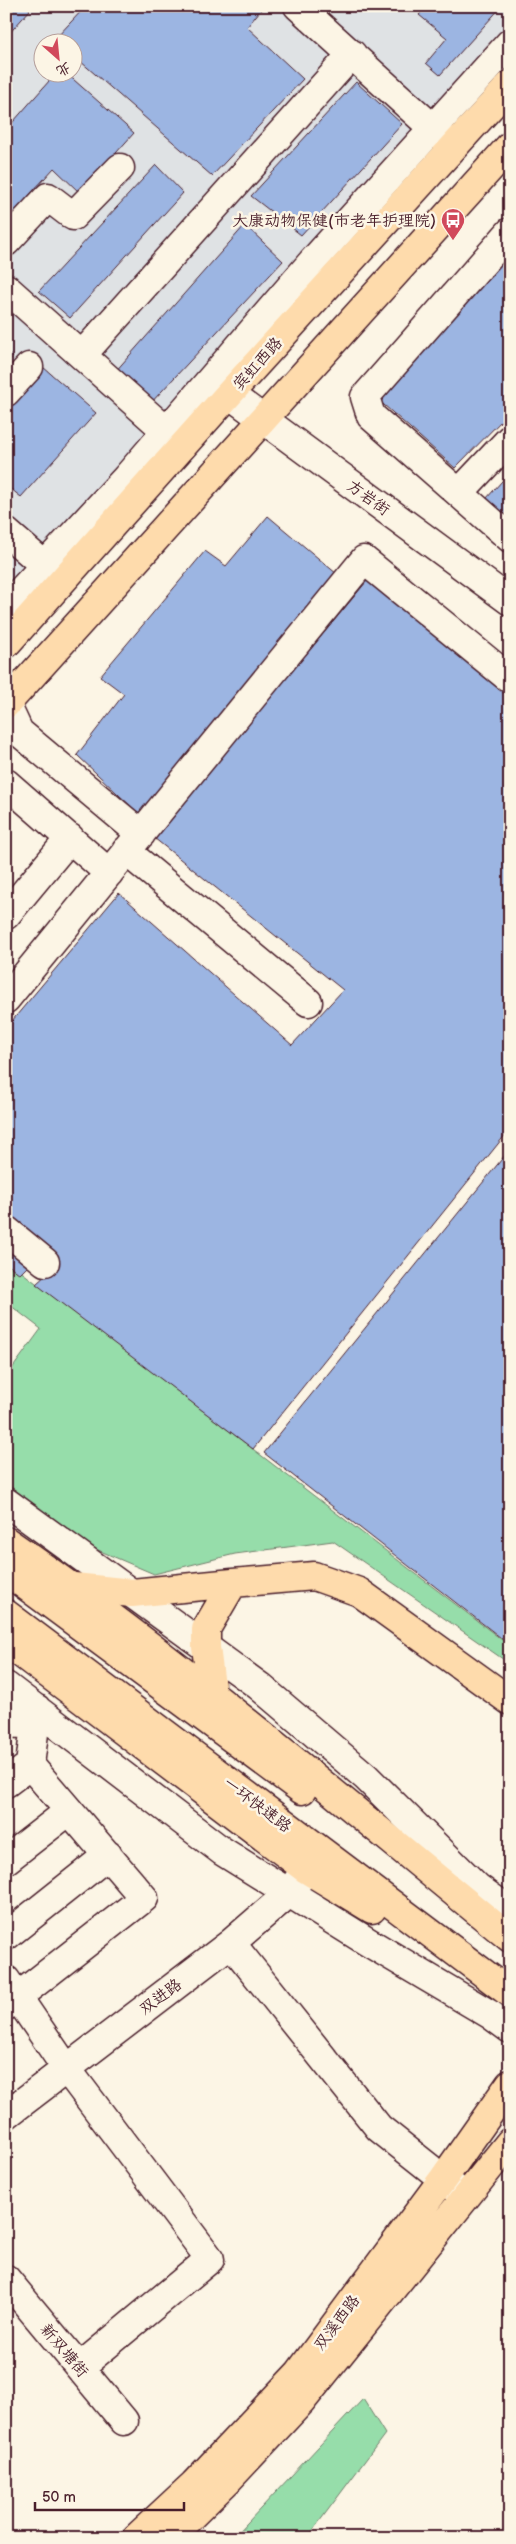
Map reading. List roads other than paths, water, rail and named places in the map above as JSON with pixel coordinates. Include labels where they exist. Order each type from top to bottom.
[{"type":"main road","name":"宾虹西路","points":[[6,644],[54,573],[175,438],[229,394],[510,85]]},
{"type":"main road","points":[[6,704],[510,146]]},
{"type":"main road","points":[[6,1541],[74,1587],[212,1694],[510,1939]]},
{"type":"main road","points":[[6,1571],[255,1756],[510,1939]]},
{"type":"main road","points":[[74,1587],[132,1593],[314,1576],[359,1592],[510,1701]]},
{"type":"main road","points":[[212,1694],[206,1647],[206,1629],[233,1583]]},
{"type":"main road","name":"一环快速路","points":[[6,1614],[510,1993]]},
{"type":"main road","points":[[6,1642],[306,1870],[510,1993]]},
{"type":"main road","name":"双溪西路","points":[[136,2538],[194,2484],[299,2373],[443,2179],[510,2084]]},
{"type":"main road","name":"双溪西路","points":[[169,2538],[228,2480],[301,2402],[510,2142]]},
{"type":"street","points":[[298,6],[453,147]]},
{"type":"street","points":[[6,288],[175,438],[312,262],[510,43]]},
{"type":"street","points":[[82,355],[352,54]]},
{"type":"street","points":[[6,242],[48,197],[73,216],[120,168]]},
{"type":"street","points":[[510,232],[365,397],[371,416],[510,538]]},
{"type":"street","points":[[6,392],[29,367]]},
{"type":"street","name":"方岩街","points":[[229,394],[510,601]]},
{"type":"street","points":[[459,494],[510,439]]},
{"type":"street","points":[[6,532],[54,573],[6,607]]},
{"type":"street","points":[[6,999],[364,560],[510,679]]},
{"type":"street","points":[[6,704],[19,732],[133,843],[308,1002]]},
{"type":"street","points":[[6,782],[109,873]]},
{"type":"street","points":[[6,915],[70,838]]},
{"type":"street","points":[[6,1230],[45,1262]]},
{"type":"street","points":[[6,1502],[259,1686],[366,1777],[477,1887],[510,1911]]},
{"type":"street","points":[[6,1686],[36,1716],[222,1851],[500,2022]]},
{"type":"street","points":[[6,1724],[36,1716]]},
{"type":"street","points":[[6,1783],[30,1765],[36,1716]]},
{"type":"street","points":[[30,1765],[144,1898],[10,1994],[210,2259],[80,2367]]},
{"type":"street","points":[[6,1860],[69,1810]]},
{"type":"street","points":[[6,1936],[108,1855]]},
{"type":"street","name":"双进路","points":[[6,2115],[231,1943],[288,1893],[306,1870]]},
{"type":"street","points":[[231,1943],[379,2128],[465,2197]]},
{"type":"street","name":"新双塘街","points":[[6,2279],[124,2421]]},
{"type":"place","name":"大康动物保健(市老年护理院)","points":[[453,241]]}]
